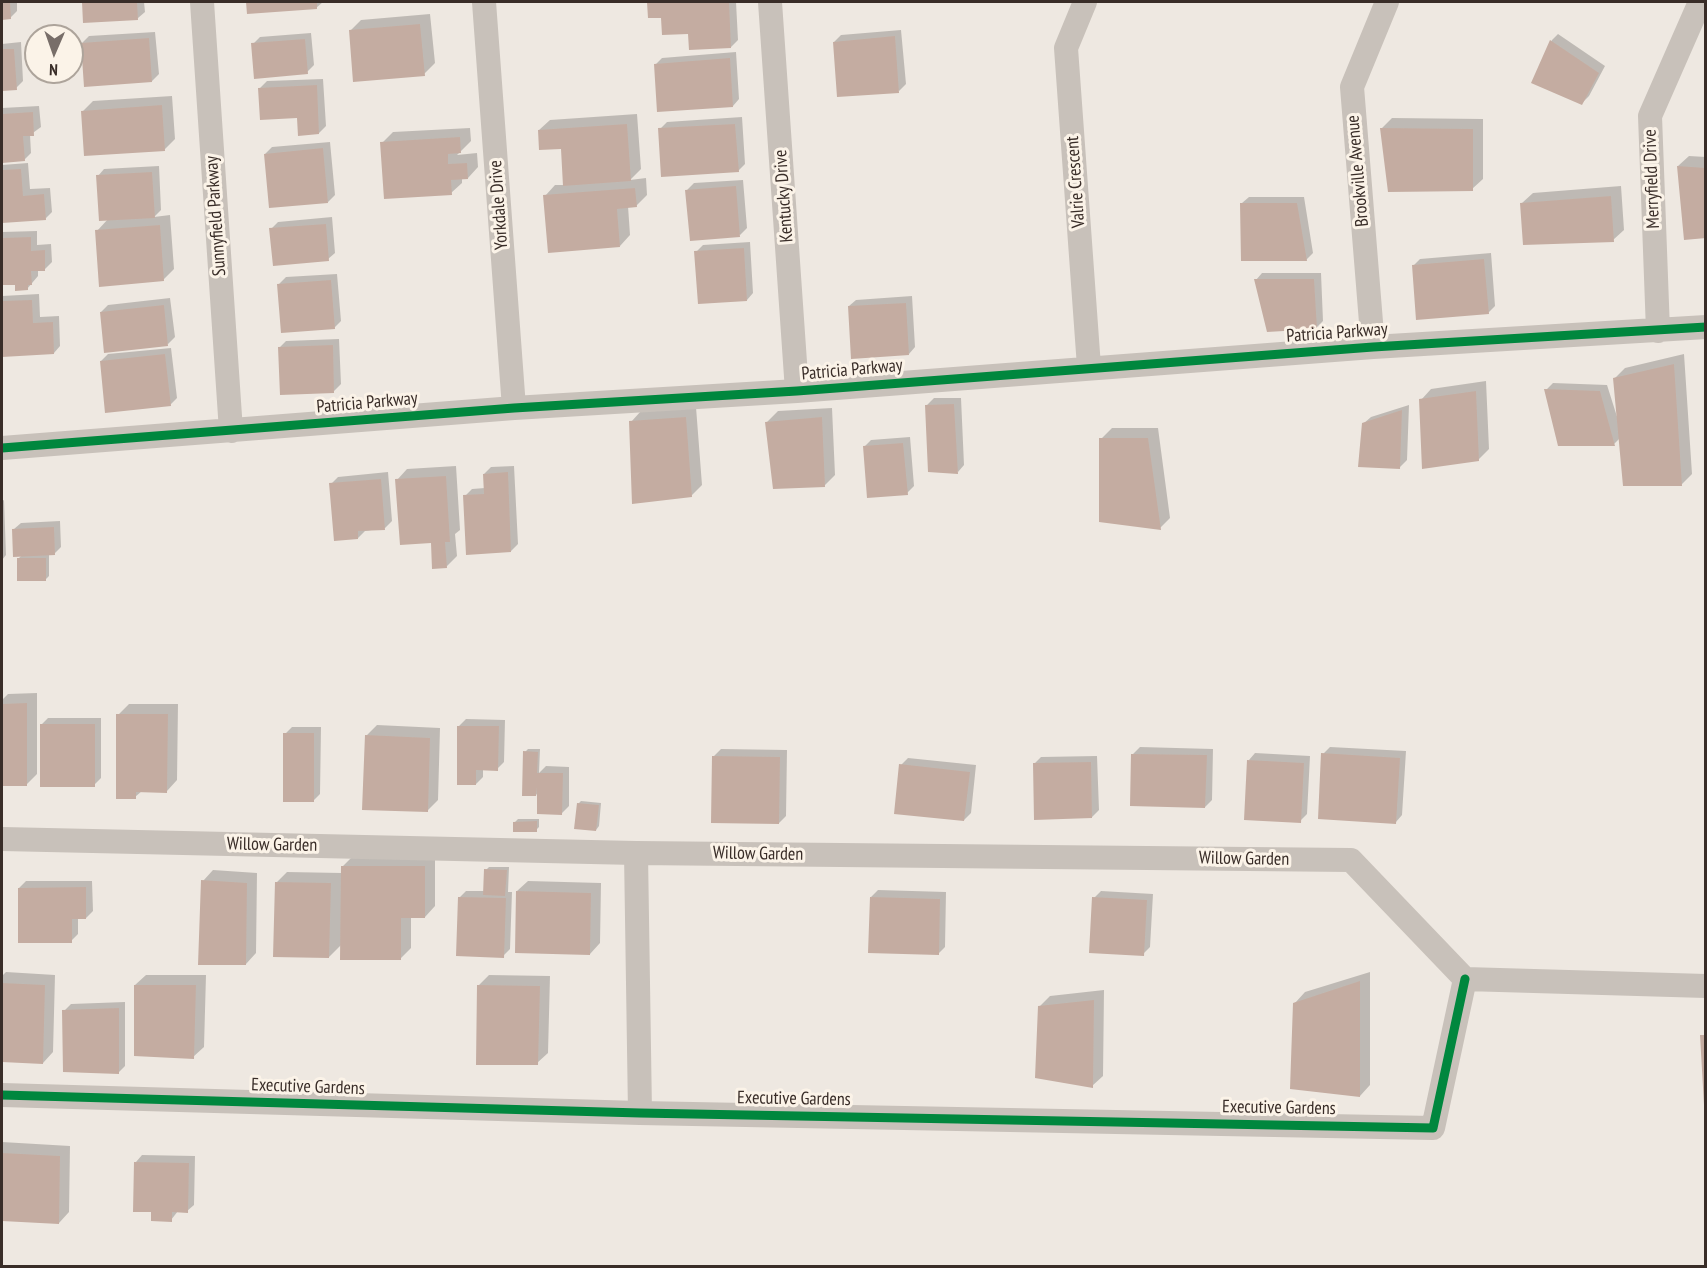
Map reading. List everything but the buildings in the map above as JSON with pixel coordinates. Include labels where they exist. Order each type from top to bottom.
[{"type":"street","name":"Sunnyfield Parkway","points":[[202,2],[231,431]]},
{"type":"street","name":"Yorkdale Drive","points":[[484,2],[514,408]]},
{"type":"street","name":"Kentucky Drive","points":[[770,2],[797,391]]},
{"type":"street","name":"Valrie Crescent","points":[[1084,2],[1066,48],[1089,367]]},
{"type":"street","name":"Brookville Avenue","points":[[1373,347],[1352,87],[1387,2]]},
{"type":"street","name":"Merryfield Drive","points":[[1658,331],[1650,116],[1700,2]]},
{"type":"street","name":"Patricia Parkway","points":[[2,448],[514,408],[797,391],[1089,367],[1706,327]]},
{"type":"street","name":"Willow Garden","points":[[2,839],[636,853],[1351,860],[1465,979]]},
{"type":"street","points":[[636,853],[640,1113]]},
{"type":"street","points":[[1465,979],[1706,986]]},
{"type":"street","name":"Executive Gardens","points":[[2,1095],[640,1113],[1433,1128],[1465,979]]},
{"type":"cycle path","points":[[2,448],[514,408],[797,391],[1373,347],[1706,327]]},
{"type":"cycle path","points":[[2,1095],[640,1113],[1433,1128],[1465,979]]}]
